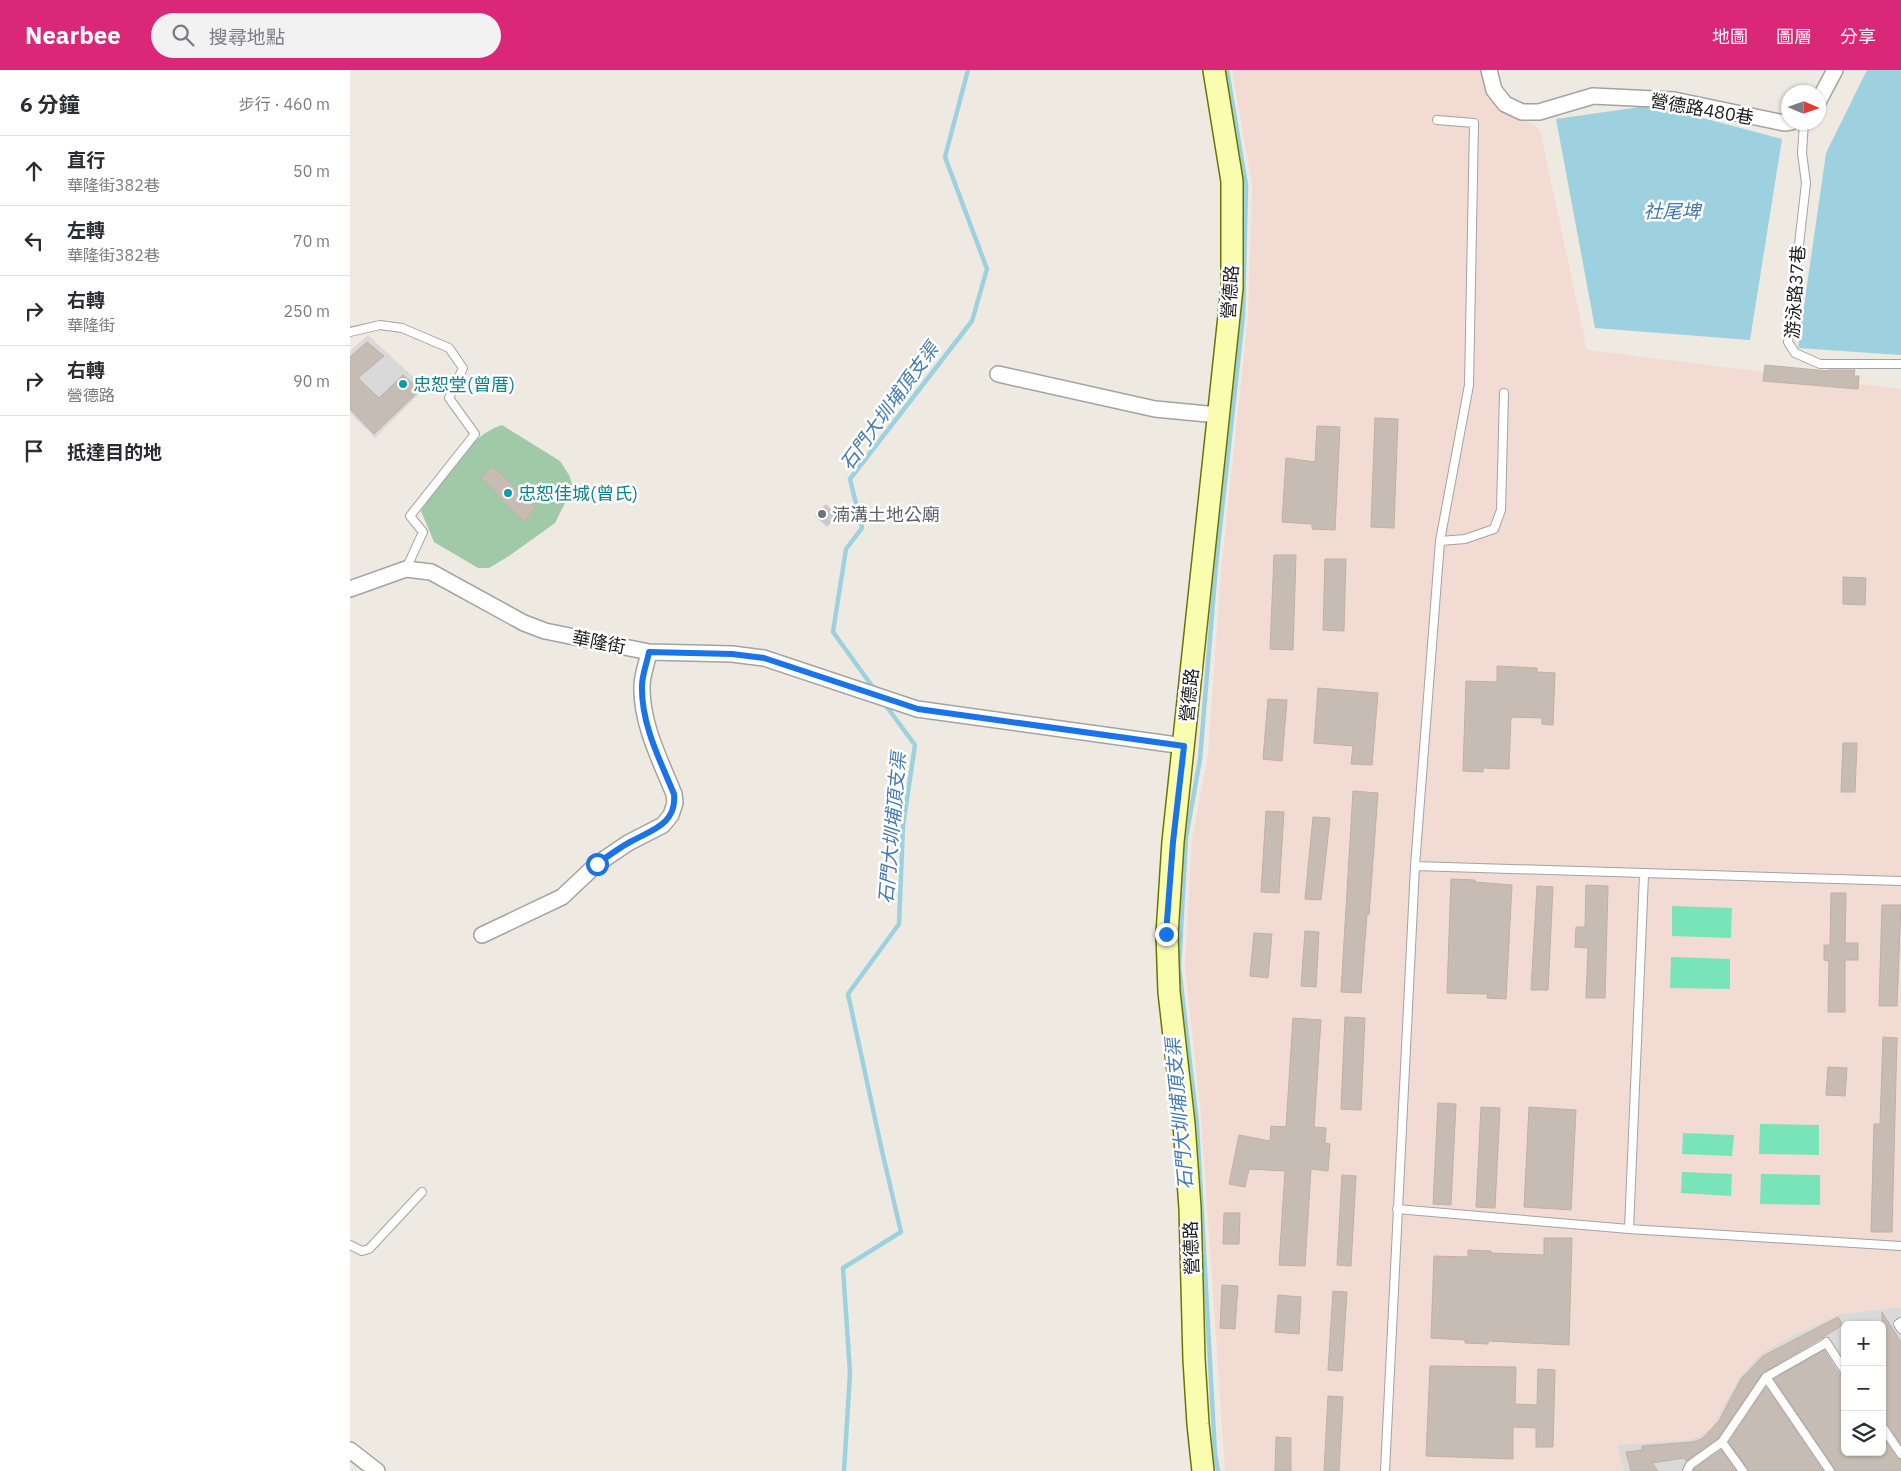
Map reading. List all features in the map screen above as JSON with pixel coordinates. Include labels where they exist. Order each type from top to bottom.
[{"type":"street","name":"營德路","points":[[1203,1471],[1194,1359],[1184,1124],[1169,992],[1166,934],[1173,842],[1232,288],[1232,181],[1214,70]]},
{"type":"street","name":"營德路480巷","points":[[1489,70],[1494,90],[1505,104],[1522,112],[1539,112],[1593,96],[1674,100],[1781,122]]},
{"type":"street","points":[[1826,87],[1835,70]]},
{"type":"street","points":[[998,374],[1155,409],[1218,415]]},
{"type":"street","name":"華隆街","points":[[350,589],[406,569],[431,572],[524,623],[545,631],[649,652],[732,654],[764,658],[918,709],[1184,746]]},
{"type":"street","points":[[482,934],[562,897],[597,864],[628,843],[663,825],[671,815],[675,803],[674,794],[652,739],[642,705],[642,684],[649,652]]},
{"type":"street","points":[[350,1450],[377,1471]]},
{"type":"lane","points":[[1385,1471],[1415,866],[1440,541],[1469,385],[1474,123],[1437,120]]},
{"type":"lane","name":"游泳路37巷","points":[[1803,130],[1802,153],[1806,183],[1788,342],[1795,353],[1820,364],[1901,364]]},
{"type":"lane","points":[[350,332],[380,325],[402,328],[449,348],[463,368],[449,398],[475,434],[410,516],[423,532],[406,569]]},
{"type":"lane","points":[[1440,541],[1465,540],[1494,528],[1501,510],[1504,393]]},
{"type":"lane","points":[[1415,866],[1644,875],[1901,881]]},
{"type":"lane","points":[[1629,1230],[1644,875]]},
{"type":"lane","points":[[350,1245],[362,1251],[369,1249],[422,1192]]},
{"type":"lane","points":[[1397,1209],[1629,1230],[1901,1246]]},
{"type":"lane","points":[[1687,1471],[1690,1465],[1722,1442],[1766,1377],[1826,1343],[1842,1366]]},
{"type":"lane","points":[[1766,1377],[1830,1471]]},
{"type":"lane","points":[[1886,1432],[1901,1454]]},
{"type":"lane","points":[[1722,1442],[1743,1471]]},
{"type":"shaded area","points":[[1232,70],[1491,70],[1513,112],[1540,130],[1587,350],[1901,389],[1901,1307],[1840,1314],[1792,1336],[1762,1353],[1740,1376],[1711,1428],[1698,1437],[1688,1440],[1617,1445],[1624,1471],[1225,1471],[1201,1115],[1185,966],[1192,839],[1208,756],[1221,571],[1248,317],[1252,184]]},
{"type":"shaded area","name":"忠恕堂(曾厝)","points":[[368,335],[425,388],[375,438],[350,413],[350,351]]},
{"type":"shaded area","points":[[826,504],[837,515],[827,527],[815,516]]},
{"type":"shaded area","points":[[1901,1307],[1901,1471],[1624,1471],[1617,1445],[1688,1440],[1698,1437],[1711,1428],[1740,1376],[1762,1353],[1792,1336],[1840,1314]]},
{"type":"green space","points":[[502,425],[560,461],[569,475],[573,487],[555,523],[489,568],[478,568],[434,542],[421,511],[445,474],[466,449],[490,430]]},
{"type":"green space","points":[[1672,906],[1732,908],[1731,938],[1672,936]]},
{"type":"green space","points":[[1671,957],[1730,959],[1730,989],[1670,988]]},
{"type":"green space","points":[[1760,1124],[1819,1125],[1819,1155],[1759,1154]]},
{"type":"green space","points":[[1683,1133],[1734,1135],[1732,1156],[1682,1154]]},
{"type":"green space","points":[[1682,1172],[1732,1174],[1731,1196],[1681,1193]]},
{"type":"green space","points":[[1761,1174],[1820,1175],[1820,1205],[1760,1204]]},
{"type":"water","points":[[1867,70],[1901,70],[1901,355],[1798,348],[1826,153]]},
{"type":"water","name":"社尾埤","points":[[1654,105],[1782,139],[1750,340],[1595,328],[1556,119]]},
{"type":"building","name":"忠恕堂(曾厝)","points":[[367,342],[384,356],[358,378],[379,398],[403,375],[420,390],[374,434],[350,409],[350,357]]},
{"type":"building","points":[[1765,365],[1828,371],[1855,370],[1854,376],[1859,376],[1858,389],[1763,381]]},
{"type":"building","points":[[1375,418],[1398,419],[1394,528],[1371,527]]},
{"type":"building","points":[[1317,426],[1340,427],[1335,530],[1312,529],[1312,524],[1282,522],[1286,458],[1315,462]]},
{"type":"building","name":"忠恕佳城(曾氏)","points":[[493,466],[535,508],[524,522],[481,478]]},
{"type":"building","points":[[1274,555],[1296,555],[1293,650],[1270,649]]},
{"type":"building","points":[[1325,559],[1346,559],[1344,631],[1323,630]]},
{"type":"building","points":[[1843,577],[1866,578],[1865,605],[1843,604]]},
{"type":"building","points":[[1497,666],[1537,668],[1537,672],[1555,673],[1553,725],[1542,724],[1542,718],[1511,717],[1509,769],[1483,768],[1483,772],[1463,771],[1466,681],[1497,682]]},
{"type":"building","points":[[1318,688],[1378,693],[1372,765],[1351,764],[1353,746],[1314,743]]},
{"type":"building","points":[[1268,699],[1287,700],[1282,761],[1263,759]]},
{"type":"building","points":[[1843,743],[1857,743],[1855,792],[1841,792]]},
{"type":"building","points":[[1353,791],[1378,793],[1361,993],[1341,992]]},
{"type":"building","points":[[1266,811],[1284,812],[1279,893],[1261,892]]},
{"type":"building","points":[[1313,817],[1330,818],[1321,900],[1305,899]]},
{"type":"building","points":[[1451,879],[1512,885],[1506,999],[1487,998],[1488,994],[1447,993]]},
{"type":"building","points":[[1586,885],[1608,886],[1605,998],[1586,998],[1588,948],[1575,947],[1576,927],[1585,927]]},
{"type":"building","points":[[1537,886],[1553,887],[1548,990],[1531,990]]},
{"type":"building","points":[[1831,893],[1846,893],[1845,943],[1858,943],[1858,960],[1845,960],[1845,1012],[1828,1012],[1829,961],[1824,960],[1824,945],[1830,945]]},
{"type":"building","points":[[1882,905],[1901,905],[1897,1006],[1879,1006]]},
{"type":"building","points":[[1305,931],[1319,932],[1316,987],[1301,986]]},
{"type":"building","points":[[1254,933],[1272,934],[1268,978],[1250,976]]},
{"type":"building","points":[[1345,1017],[1365,1018],[1361,1110],[1341,1109]]},
{"type":"building","points":[[1293,1018],[1321,1020],[1314,1127],[1326,1128],[1325,1143],[1330,1144],[1328,1171],[1311,1169],[1305,1266],[1279,1265],[1285,1171],[1249,1169],[1245,1187],[1229,1184],[1239,1135],[1270,1141],[1271,1126],[1286,1127]]},
{"type":"building","points":[[1883,1037],[1897,1038],[1892,1232],[1871,1232],[1874,1124],[1880,1124]]},
{"type":"building","points":[[1828,1067],[1847,1068],[1845,1096],[1826,1095]]},
{"type":"building","points":[[1438,1103],[1456,1104],[1451,1205],[1433,1204]]},
{"type":"building","points":[[1481,1107],[1500,1108],[1495,1208],[1476,1207]]},
{"type":"building","points":[[1529,1107],[1576,1110],[1571,1210],[1524,1207]]},
{"type":"building","points":[[1342,1175],[1356,1176],[1351,1266],[1337,1265]]},
{"type":"building","points":[[1224,1213],[1240,1213],[1239,1244],[1223,1244]]},
{"type":"building","points":[[1544,1238],[1572,1238],[1569,1345],[1488,1341],[1488,1344],[1465,1343],[1465,1340],[1431,1338],[1434,1256],[1468,1257],[1468,1250],[1544,1255]]},
{"type":"building","points":[[1222,1285],[1238,1286],[1235,1329],[1220,1328]]},
{"type":"building","points":[[1333,1291],[1347,1292],[1342,1371],[1328,1370]]},
{"type":"building","points":[[1278,1295],[1301,1297],[1299,1334],[1275,1332]]},
{"type":"building","points":[[1882,1312],[1901,1342],[1901,1444],[1886,1422],[1886,1321],[1882,1321]]},
{"type":"building","points":[[1838,1317],[1841,1322],[1841,1326],[1762,1374],[1718,1438],[1686,1461],[1684,1458],[1652,1463],[1658,1471],[1631,1471],[1626,1452],[1642,1450],[1642,1446],[1692,1442],[1702,1439],[1719,1421],[1741,1379],[1763,1356]]},
{"type":"building","points":[[1824,1350],[1841,1375],[1841,1456],[1886,1456],[1886,1442],[1896,1457],[1901,1460],[1901,1471],[1836,1471],[1774,1379]]},
{"type":"building","points":[[1430,1366],[1516,1367],[1515,1404],[1537,1405],[1538,1369],[1555,1370],[1553,1447],[1536,1447],[1536,1428],[1513,1427],[1513,1459],[1426,1456]]},
{"type":"building","points":[[1766,1387],[1823,1471],[1749,1471],[1729,1442]]},
{"type":"building","points":[[1328,1396],[1343,1397],[1339,1471],[1324,1471]]},
{"type":"building","points":[[1276,1437],[1291,1438],[1291,1471],[1275,1471]]},
{"type":"building","points":[[1721,1450],[1736,1471],[1693,1471],[1694,1469]]},
{"type":"waterway","name":"石門大圳埔頂支渠","points":[[875,690],[833,632],[846,549],[862,528],[850,479],[972,321],[987,269],[945,157],[968,70]]},
{"type":"waterway","name":"石門大圳埔頂支渠","points":[[1218,1471],[1215,1454],[1197,1124],[1179,967],[1186,838],[1200,759],[1216,565],[1243,316],[1246,185],[1227,70]]},
{"type":"waterway","name":"石門大圳埔頂支渠","points":[[844,1471],[850,1373],[843,1268],[901,1232],[848,994],[899,924],[903,826],[915,745],[884,703]]},
{"type":"place","name":"忠恕堂(曾厝)","points":[[403,384]]},
{"type":"place","name":"忠恕佳城(曾氏)","points":[[508,493]]},
{"type":"place","name":"湳溝土地公廟","points":[[822,514]]},
{"type":"route","points":[[597,864],[628,843],[663,825],[671,815],[675,803],[674,794],[652,739],[642,705],[642,684],[649,652],[732,654],[764,658],[918,709],[1184,746],[1173,842],[1166,934]]}]
